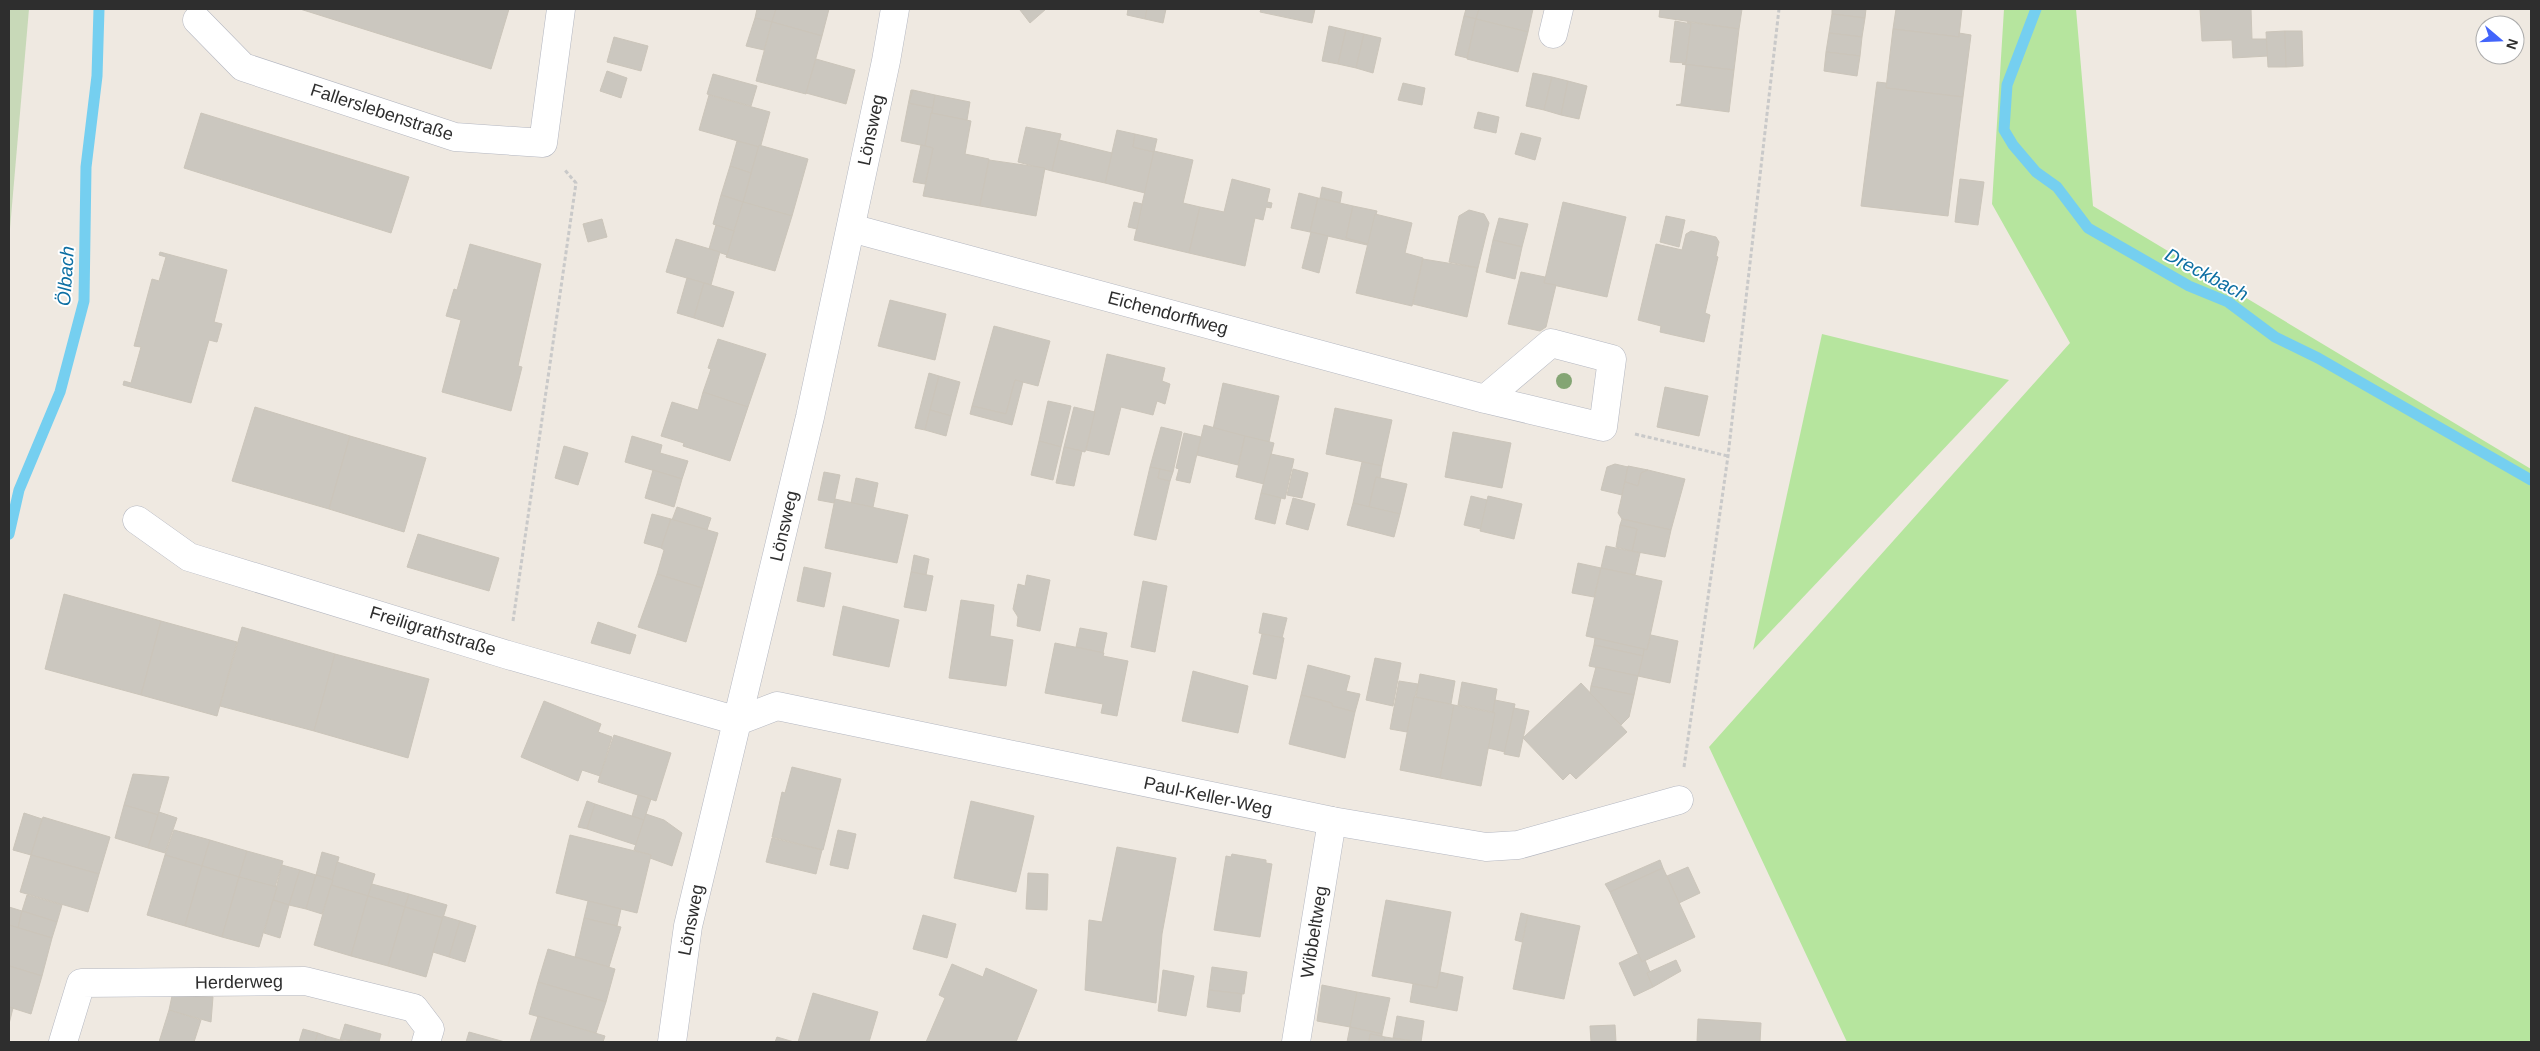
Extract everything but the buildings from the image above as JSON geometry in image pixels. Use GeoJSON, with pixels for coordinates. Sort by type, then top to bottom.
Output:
{"type":"FeatureCollection","features":[{"type":"Feature","properties":{"kind":"street","name":"Fallerslebenstraße"},"geometry":{"type":"LineString","coordinates":[[197,20],[243,67],[455,137],[543,144],[561,9]]}},
{"type":"Feature","properties":{"kind":"street","name":"Lönsweg"},"geometry":{"type":"LineString","coordinates":[[672,1042],[688,926],[810,417],[851,228],[895,9]]}},
{"type":"Feature","properties":{"kind":"street","name":"Eichendorffweg"},"geometry":{"type":"LineString","coordinates":[[851,228],[1485,399],[1603,427]]}},
{"type":"Feature","properties":{"kind":"street"},"geometry":{"type":"LineString","coordinates":[[1485,399],[1551,343],[1612,359],[1603,427]]}},
{"type":"Feature","properties":{"kind":"street","name":"Freiligrathstraße"},"geometry":{"type":"LineString","coordinates":[[137,520],[189,557],[508,655],[738,721]]}},
{"type":"Feature","properties":{"kind":"street","name":"Paul-Keller-Weg"},"geometry":{"type":"LineString","coordinates":[[738,721],[777,706],[1332,821],[1486,847],[1518,845],[1679,800]]}},
{"type":"Feature","properties":{"kind":"street","name":"Wibbeltweg"},"geometry":{"type":"LineString","coordinates":[[1296,1042],[1332,821]]}},
{"type":"Feature","properties":{"kind":"street","name":"Herderweg"},"geometry":{"type":"LineString","coordinates":[[62,1042],[81,983],[305,981],[414,1008],[430,1028],[426,1042]]}},
{"type":"Feature","properties":{"kind":"path"},"geometry":{"type":"LineString","coordinates":[[1679,800],[1728,456],[1779,9]]}},
{"type":"Feature","properties":{"kind":"path"},"geometry":{"type":"LineString","coordinates":[[508,655],[576,183]]}},
{"type":"Feature","properties":{"kind":"path"},"geometry":{"type":"LineString","coordinates":[[1603,427],[1728,456]]}},
{"type":"Feature","properties":{"kind":"green space"},"geometry":{"type":"Polygon","coordinates":[[[9,9],[29,9],[9,240],[9,9]]]}},
{"type":"Feature","properties":{"kind":"green space"},"geometry":{"type":"Polygon","coordinates":[[[2004,9],[2076,9],[2093,206],[2531,469],[2531,1042],[1847,1042],[1709,747],[2070,343],[1992,204],[2004,9]]]}},
{"type":"Feature","properties":{"kind":"green space"},"geometry":{"type":"Polygon","coordinates":[[[1822,334],[2009,380],[1753,650],[1822,334]]]}},
{"type":"Feature","properties":{"kind":"waterway","name":"Ölbach"},"geometry":{"type":"LineString","coordinates":[[9,534],[19,490],[60,392],[84,301],[86,167],[97,76],[99,9]]}},
{"type":"Feature","properties":{"kind":"waterway","name":"Dreckbach"},"geometry":{"type":"LineString","coordinates":[[2036,9],[2007,85],[2004,130],[2013,145],[2036,172],[2057,187],[2088,228],[2189,286],[2228,302],[2275,337],[2318,358],[2531,480]]}}]}
